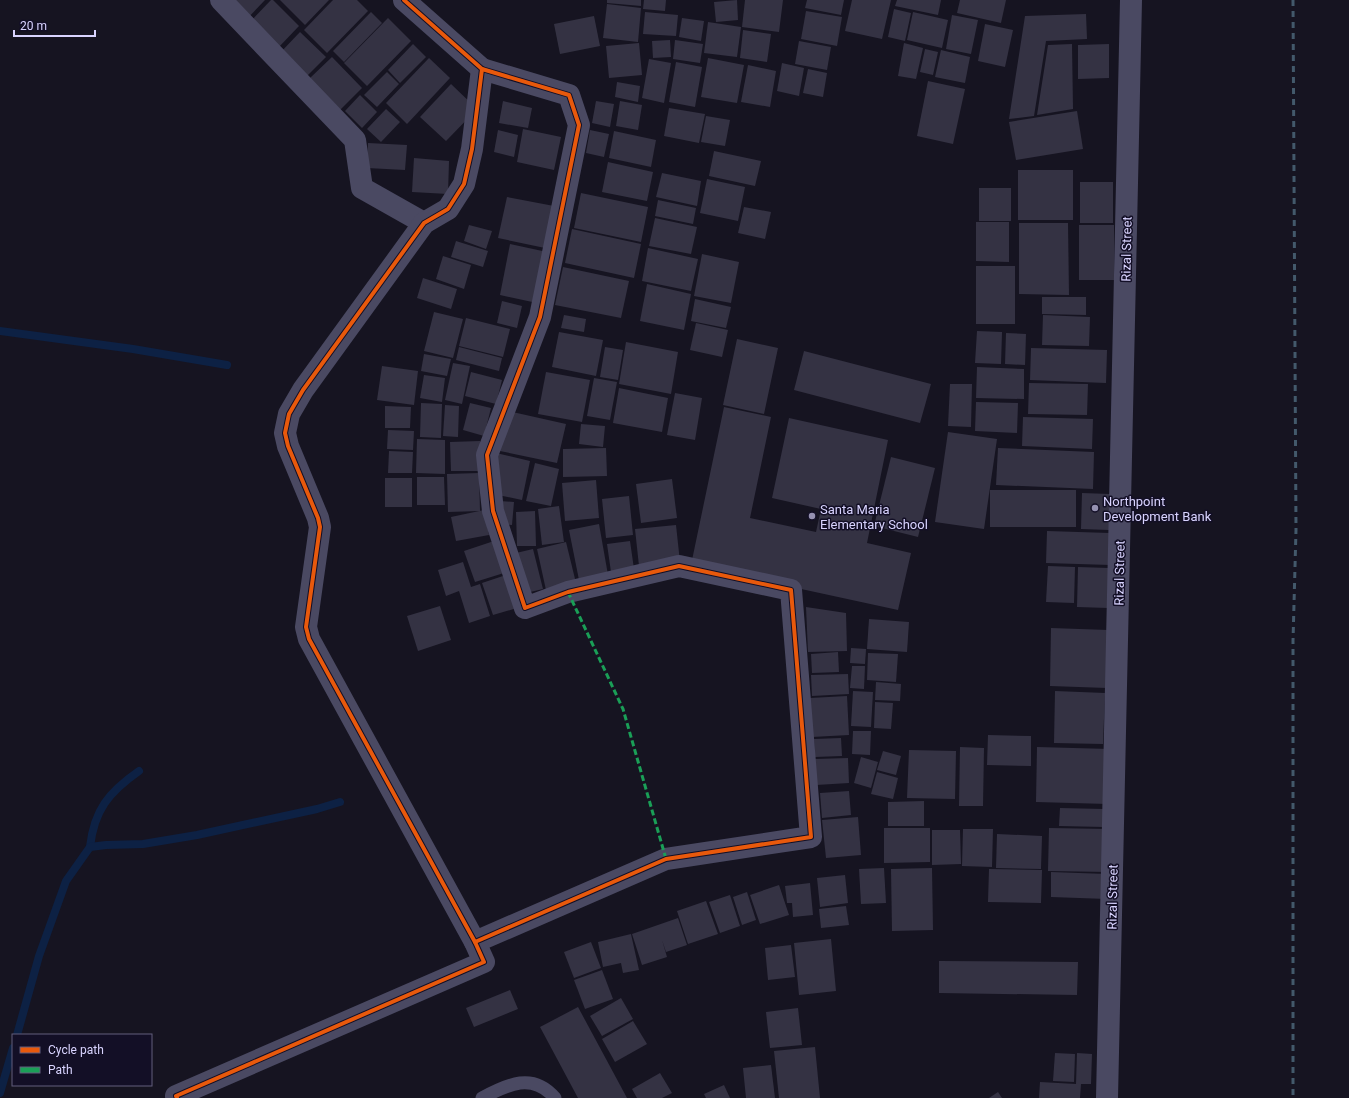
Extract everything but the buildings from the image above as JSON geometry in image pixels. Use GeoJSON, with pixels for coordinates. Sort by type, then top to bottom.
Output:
{"type":"FeatureCollection","features":[{"type":"Feature","properties":{"kind":"street"},"geometry":{"type":"LineString","coordinates":[[221,0],[355,140],[362,188],[424,223]]}},
{"type":"Feature","properties":{"kind":"street"},"geometry":{"type":"LineString","coordinates":[[404,0],[482,69],[569,95],[580,125],[540,317],[486,455],[493,511],[525,608],[568,592],[678,566],[791,590],[811,838],[666,859],[475,942]]}},
{"type":"Feature","properties":{"kind":"street","name":"Rizal Street"},"geometry":{"type":"LineString","coordinates":[[1107,1098],[1131,0]]}},
{"type":"Feature","properties":{"kind":"street"},"geometry":{"type":"LineString","coordinates":[[177,1098],[176,1096],[484,962],[475,942],[309,638],[306,627],[320,527],[318,518],[288,446],[285,433],[289,414],[302,390],[424,223],[448,209],[464,184],[472,149],[482,69]]}},
{"type":"Feature","properties":{"kind":"lane"},"geometry":{"type":"LineString","coordinates":[[482,1098],[502,1087],[518,1082],[536,1084],[552,1094],[555,1098]]}},
{"type":"Feature","properties":{"kind":"waterway"},"geometry":{"type":"LineString","coordinates":[[0,331],[133,349],[227,365]]}},
{"type":"Feature","properties":{"kind":"waterway"},"geometry":{"type":"LineString","coordinates":[[90,847],[95,822],[99,812],[111,795],[139,771]]}},
{"type":"Feature","properties":{"kind":"waterway"},"geometry":{"type":"LineString","coordinates":[[17,1034],[39,956],[66,881],[90,847],[143,844],[197,835],[317,809],[340,802]]}},
{"type":"Feature","properties":{"kind":"waterway"},"geometry":{"type":"LineString","coordinates":[[0,1093],[12,1051]]}},
{"type":"Feature","properties":{"kind":"railway"},"geometry":{"type":"LineString","coordinates":[[1293,0],[1296,530],[1293,641],[1293,1098]]}},
{"type":"Feature","properties":{"kind":"marked path"},"geometry":{"type":"LineString","coordinates":[[568,592],[623,709],[666,859]]}},
{"type":"Feature","properties":{"kind":"cycle path"},"geometry":{"type":"LineString","coordinates":[[404,0],[482,69],[569,95],[579,125],[540,317],[487,455],[493,511],[525,608],[568,592],[679,566],[791,590],[811,837],[666,859],[475,942]]}},
{"type":"Feature","properties":{"kind":"cycle path"},"geometry":{"type":"LineString","coordinates":[[177,1098],[176,1096],[484,962],[475,942],[309,639],[306,627],[320,527],[318,518],[288,446],[285,433],[289,414],[303,390],[424,223],[448,209],[464,184],[472,149],[482,69]]}},
{"type":"Feature","properties":{"kind":"place","name":"Northpoint Development Bank"},"geometry":{"type":"Point","coordinates":[1095,508]}},
{"type":"Feature","properties":{"kind":"place","name":"Santa Maria Elementary School"},"geometry":{"type":"Point","coordinates":[812,516]}}]}
